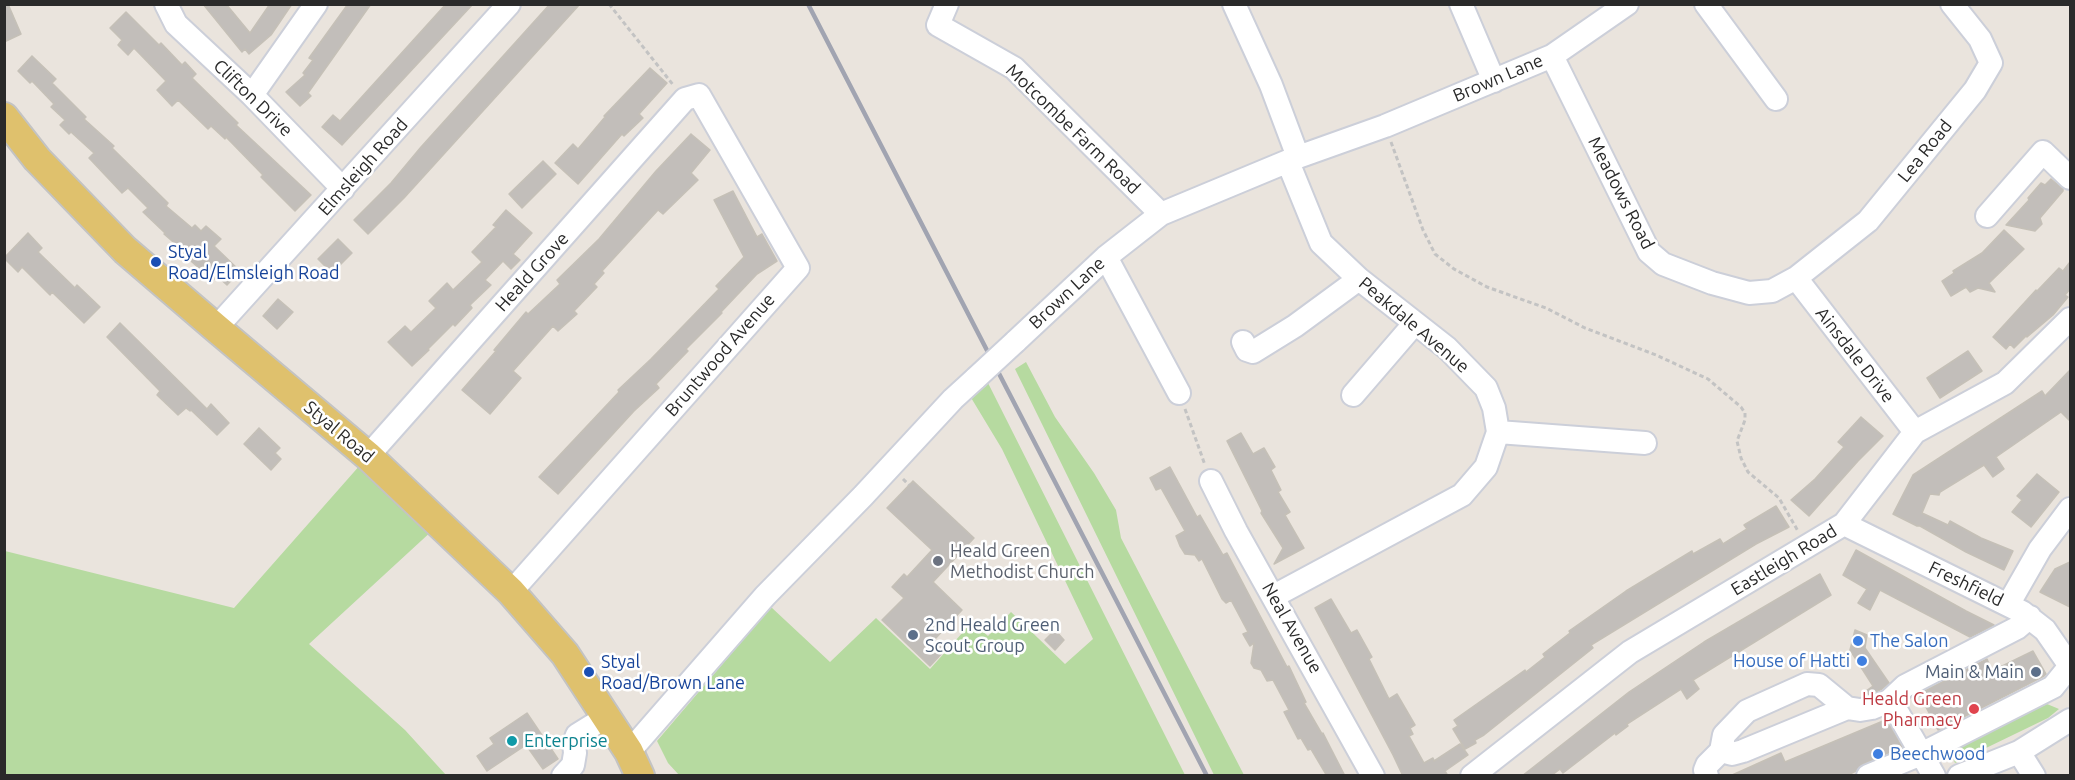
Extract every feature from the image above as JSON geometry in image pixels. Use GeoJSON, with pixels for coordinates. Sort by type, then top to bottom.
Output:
{"type":"FeatureCollection","features":[{"type":"Feature","properties":{"kind":"main road","name":"Styal Road"},"geometry":{"type":"LineString","coordinates":[[4,117],[37,159],[125,250],[368,456],[511,592],[565,654],[634,764]]}},
{"type":"Feature","properties":{"kind":"street","name":"Clifton Drive"},"geometry":{"type":"LineString","coordinates":[[166,4],[176,24],[252,95],[343,189]]}},
{"type":"Feature","properties":{"kind":"street"},"geometry":{"type":"LineString","coordinates":[[252,95],[316,4]]}},
{"type":"Feature","properties":{"kind":"street","name":"Elmsleigh Road"},"geometry":{"type":"LineString","coordinates":[[216,328],[509,4]]}},
{"type":"Feature","properties":{"kind":"street","name":"Motcombe Farm Road"},"geometry":{"type":"LineString","coordinates":[[947,4],[938,25],[1014,68],[1161,214]]}},
{"type":"Feature","properties":{"kind":"street","name":"Peakdale Avenue"},"geometry":{"type":"LineString","coordinates":[[1234,4],[1271,85],[1321,243],[1359,279],[1447,348],[1486,388],[1494,408],[1498,432]]}},
{"type":"Feature","properties":{"kind":"street"},"geometry":{"type":"LineString","coordinates":[[1461,4],[1494,81]]}},
{"type":"Feature","properties":{"kind":"street","name":"Brown Lane"},"geometry":{"type":"LineString","coordinates":[[634,764],[765,596],[863,496],[953,399],[1107,257],[1161,214],[1293,160],[1385,126],[1552,56],[1627,4]]}},
{"type":"Feature","properties":{"kind":"street"},"geometry":{"type":"LineString","coordinates":[[1706,4],[1776,99]]}},
{"type":"Feature","properties":{"kind":"street","name":"Lea Road"},"geometry":{"type":"LineString","coordinates":[[1796,278],[1868,221],[1975,90],[1991,63],[1980,39],[1952,4]]}},
{"type":"Feature","properties":{"kind":"street","name":"Meadows Road"},"geometry":{"type":"LineString","coordinates":[[1552,56],[1649,252],[1663,264],[1712,283],[1749,293],[1772,291],[1796,278]]}},
{"type":"Feature","properties":{"kind":"street","name":"Heald Grove"},"geometry":{"type":"LineString","coordinates":[[368,456],[692,97]]}},
{"type":"Feature","properties":{"kind":"street","name":"Bruntwood Avenue"},"geometry":{"type":"LineString","coordinates":[[511,592],[798,268],[692,97]]}},
{"type":"Feature","properties":{"kind":"street"},"geometry":{"type":"LineString","coordinates":[[1987,216],[2043,152],[2070,178]]}},
{"type":"Feature","properties":{"kind":"street"},"geometry":{"type":"LineString","coordinates":[[1107,257],[1179,393]]}},
{"type":"Feature","properties":{"kind":"street","name":"Ainsdale Drive"},"geometry":{"type":"LineString","coordinates":[[1796,278],[1915,432]]}},
{"type":"Feature","properties":{"kind":"street"},"geometry":{"type":"LineString","coordinates":[[1243,342],[1247,350],[1253,352],[1295,326],[1359,279]]}},
{"type":"Feature","properties":{"kind":"street","name":"Eastleigh Road"},"geometry":{"type":"LineString","coordinates":[[1472,776],[1630,652],[1844,524],[1915,432],[2005,383],[2070,319]]}},
{"type":"Feature","properties":{"kind":"street"},"geometry":{"type":"LineString","coordinates":[[1353,394],[1414,323]]}},
{"type":"Feature","properties":{"kind":"street"},"geometry":{"type":"LineString","coordinates":[[1274,596],[1462,495],[1486,467],[1498,432],[1645,443]]}},
{"type":"Feature","properties":{"kind":"street","name":"Neal Avenue"},"geometry":{"type":"LineString","coordinates":[[1211,481],[1236,531],[1373,776]]}},
{"type":"Feature","properties":{"kind":"street"},"geometry":{"type":"LineString","coordinates":[[2008,605],[2040,549],[2070,509]]}},
{"type":"Feature","properties":{"kind":"street","name":"Freshfield"},"geometry":{"type":"LineString","coordinates":[[1844,524],[2030,617],[2051,637],[2070,666]]}},
{"type":"Feature","properties":{"kind":"street"},"geometry":{"type":"LineString","coordinates":[[1707,776],[1705,770],[1707,765],[1721,751],[1724,735],[1747,711],[1807,684],[1819,685],[1848,708],[1860,710],[1872,708],[1889,701],[1905,686],[2018,628],[2030,617]]}},
{"type":"Feature","properties":{"kind":"street"},"geometry":{"type":"LineString","coordinates":[[1868,776],[1921,754],[2053,687],[2070,666]]}},
{"type":"Feature","properties":{"kind":"street"},"geometry":{"type":"LineString","coordinates":[[1889,701],[1934,776]]}},
{"type":"Feature","properties":{"kind":"street"},"geometry":{"type":"LineString","coordinates":[[1721,751],[1732,754],[1743,752],[1848,708]]}},
{"type":"Feature","properties":{"kind":"street"},"geometry":{"type":"LineString","coordinates":[[563,776],[573,765],[574,743],[577,735],[606,717]]}},
{"type":"Feature","properties":{"kind":"street"},"geometry":{"type":"LineString","coordinates":[[1959,776],[2019,752],[2070,720]]}},
{"type":"Feature","properties":{"kind":"street"},"geometry":{"type":"LineString","coordinates":[[2019,752],[2034,776]]}},
{"type":"Feature","properties":{"kind":"path"},"geometry":{"type":"LineString","coordinates":[[609,4],[692,97]]}},
{"type":"Feature","properties":{"kind":"path"},"geometry":{"type":"LineString","coordinates":[[1385,126],[1423,230],[1435,254],[1454,269],[1487,287],[1546,308],[1585,328],[1656,355],[1708,379],[1741,406],[1745,413],[1745,420],[1737,441],[1741,458],[1748,472],[1779,498],[1807,546]]}},
{"type":"Feature","properties":{"kind":"path"},"geometry":{"type":"LineString","coordinates":[[1179,393],[1211,481]]}},
{"type":"Feature","properties":{"kind":"path"},"geometry":{"type":"LineString","coordinates":[[901,478],[909,485]]}},
{"type":"Feature","properties":{"kind":"green space"},"geometry":{"type":"Polygon","coordinates":[[[1026,362],[1055,417],[1094,473],[1116,510],[1121,538],[1244,775],[1214,775],[1015,369],[1026,362]]]}},
{"type":"Feature","properties":{"kind":"green space"},"geometry":{"type":"Polygon","coordinates":[[[988,383],[1185,775],[679,775],[668,763],[657,741],[771,607],[830,662],[876,618],[930,669],[972,622],[988,636],[1011,612],[1065,664],[1093,639],[1002,449],[970,396],[988,383]]]}},
{"type":"Feature","properties":{"kind":"green space"},"geometry":{"type":"Polygon","coordinates":[[[361,464],[434,529],[309,644],[405,730],[446,775],[5,776],[5,551],[234,608],[361,464]]]}},
{"type":"Feature","properties":{"kind":"green space"},"geometry":{"type":"Polygon","coordinates":[[[2047,704],[2059,709],[2048,718],[1955,763],[1949,749],[2047,704]]]}},
{"type":"Feature","properties":{"kind":"building"},"geometry":{"type":"Polygon","coordinates":[[[4,4],[8,4],[21,34],[4,42],[4,4]]]}},
{"type":"Feature","properties":{"kind":"building"},"geometry":{"type":"Polygon","coordinates":[[[203,4],[226,4],[250,33],[270,4],[292,4],[271,35],[249,54],[245,49],[242,52],[203,4]]]}},
{"type":"Feature","properties":{"kind":"building"},"geometry":{"type":"Polygon","coordinates":[[[348,4],[371,4],[308,93],[311,96],[300,106],[286,92],[305,75],[303,73],[313,60],[309,58],[348,4]]]}},
{"type":"Feature","properties":{"kind":"building"},"geometry":{"type":"Polygon","coordinates":[[[446,4],[473,4],[342,145],[322,127],[333,115],[340,121],[446,4]]]}},
{"type":"Feature","properties":{"kind":"building"},"geometry":{"type":"Polygon","coordinates":[[[550,4],[580,4],[404,198],[368,234],[354,220],[391,183],[550,4]]]}},
{"type":"Feature","properties":{"kind":"building"},"geometry":{"type":"Polygon","coordinates":[[[126,12],[182,65],[185,62],[196,74],[192,78],[238,123],[236,125],[311,195],[295,211],[226,137],[225,139],[211,126],[208,129],[178,100],[172,106],[157,90],[166,81],[134,48],[128,55],[118,45],[122,40],[110,28],[126,12]]]}},
{"type":"Feature","properties":{"kind":"building"},"geometry":{"type":"Polygon","coordinates":[[[32,56],[56,79],[52,83],[86,117],[84,119],[114,146],[112,148],[168,203],[166,206],[192,228],[195,225],[201,231],[206,226],[221,239],[214,246],[240,271],[227,285],[217,276],[213,280],[185,256],[187,254],[143,212],[148,208],[128,188],[122,193],[89,158],[94,153],[60,125],[65,120],[51,107],[54,104],[32,81],[30,83],[18,71],[32,56]]]}},
{"type":"Feature","properties":{"kind":"building"},"geometry":{"type":"Polygon","coordinates":[[[650,68],[667,83],[639,114],[643,118],[624,136],[622,134],[578,184],[555,163],[573,144],[578,149],[604,116],[650,68]]]}},
{"type":"Feature","properties":{"kind":"building"},"geometry":{"type":"Polygon","coordinates":[[[691,134],[710,150],[691,173],[698,180],[663,214],[658,210],[602,271],[604,273],[594,284],[597,287],[574,311],[577,314],[558,331],[553,326],[513,371],[521,378],[490,414],[462,390],[526,312],[528,314],[560,284],[557,280],[599,239],[656,171],[691,134]]]}},
{"type":"Feature","properties":{"kind":"building"},"geometry":{"type":"Polygon","coordinates":[[[543,161],[556,174],[522,208],[509,194],[543,161]]]}},
{"type":"Feature","properties":{"kind":"building"},"geometry":{"type":"Polygon","coordinates":[[[2051,179],[2063,191],[2040,218],[2042,224],[2035,231],[2006,225],[2041,183],[2045,185],[2051,179]]]}},
{"type":"Feature","properties":{"kind":"building"},"geometry":{"type":"Polygon","coordinates":[[[733,191],[757,237],[762,234],[777,261],[757,274],[686,349],[688,351],[656,384],[659,388],[634,411],[558,494],[539,477],[619,392],[618,390],[719,289],[716,286],[744,257],[714,200],[733,191]]]}},
{"type":"Feature","properties":{"kind":"building"},"geometry":{"type":"Polygon","coordinates":[[[506,210],[532,233],[513,254],[520,260],[511,269],[503,261],[485,280],[491,285],[470,305],[472,308],[412,366],[388,342],[405,326],[411,332],[436,308],[429,301],[447,283],[453,290],[482,262],[472,252],[496,227],[493,225],[506,210]]]}},
{"type":"Feature","properties":{"kind":"building"},"geometry":{"type":"Polygon","coordinates":[[[2004,230],[2024,249],[1989,283],[1995,292],[1978,288],[1970,292],[1966,287],[1951,296],[1942,281],[1954,273],[1953,271],[1982,253],[2004,230]]]}},
{"type":"Feature","properties":{"kind":"building"},"geometry":{"type":"Polygon","coordinates":[[[28,233],[42,248],[38,252],[75,288],[77,285],[100,307],[84,323],[52,292],[50,295],[22,267],[18,272],[4,258],[28,233]]]}},
{"type":"Feature","properties":{"kind":"building"},"geometry":{"type":"Polygon","coordinates":[[[338,239],[352,253],[332,273],[318,259],[338,239]]]}},
{"type":"Feature","properties":{"kind":"building"},"geometry":{"type":"Polygon","coordinates":[[[2070,262],[2070,289],[2065,295],[2068,297],[2053,315],[2014,348],[2010,344],[2006,349],[1993,337],[2036,290],[2059,268],[2063,271],[2070,262]]]}},
{"type":"Feature","properties":{"kind":"building"},"geometry":{"type":"Polygon","coordinates":[[[278,299],[293,312],[277,329],[263,316],[278,299]]]}},
{"type":"Feature","properties":{"kind":"building"},"geometry":{"type":"Polygon","coordinates":[[[120,323],[207,409],[211,404],[229,423],[217,435],[191,410],[186,408],[178,415],[157,395],[160,391],[107,337],[120,323]]]}},
{"type":"Feature","properties":{"kind":"building"},"geometry":{"type":"Polygon","coordinates":[[[1968,351],[1982,371],[1940,398],[1927,378],[1968,351]]]}},
{"type":"Feature","properties":{"kind":"building"},"geometry":{"type":"Polygon","coordinates":[[[2070,370],[2070,421],[2061,412],[1996,457],[2004,469],[1993,477],[1984,465],[1940,492],[1939,495],[1930,494],[1922,513],[1948,525],[1950,521],[1981,538],[2013,551],[2004,570],[1893,514],[1913,475],[2042,391],[2045,396],[2070,370]]]}},
{"type":"Feature","properties":{"kind":"building"},"geometry":{"type":"Polygon","coordinates":[[[1861,417],[1883,436],[1809,516],[1791,500],[1815,479],[1844,447],[1838,442],[1861,417]]]}},
{"type":"Feature","properties":{"kind":"building"},"geometry":{"type":"Polygon","coordinates":[[[259,428],[280,448],[275,453],[281,459],[271,470],[244,444],[259,428]]]}},
{"type":"Feature","properties":{"kind":"building"},"geometry":{"type":"Polygon","coordinates":[[[1241,433],[1253,454],[1264,448],[1275,467],[1271,470],[1281,490],[1278,492],[1290,512],[1285,515],[1304,548],[1274,564],[1283,548],[1261,513],[1227,441],[1241,433]]]}},
{"type":"Feature","properties":{"kind":"building"},"geometry":{"type":"Polygon","coordinates":[[[1170,467],[1197,517],[1200,515],[1223,555],[1227,553],[1287,667],[1289,666],[1306,702],[1304,703],[1323,733],[1345,776],[1327,776],[1311,749],[1308,750],[1301,738],[1298,739],[1284,712],[1289,710],[1273,680],[1267,681],[1261,670],[1254,668],[1251,663],[1254,643],[1250,646],[1243,634],[1248,632],[1231,600],[1226,603],[1222,599],[1202,559],[1199,561],[1195,555],[1185,554],[1180,546],[1176,536],[1185,531],[1161,488],[1156,490],[1150,478],[1170,467]]]}},
{"type":"Feature","properties":{"kind":"building"},"geometry":{"type":"Polygon","coordinates":[[[2037,474],[2059,492],[2031,527],[2012,512],[2022,500],[2017,496],[2037,474]]]}},
{"type":"Feature","properties":{"kind":"building","name":"Heald Green Methodist Church"},"geometry":{"type":"Polygon","coordinates":[[[913,481],[974,538],[933,582],[962,610],[934,640],[945,650],[930,666],[882,620],[904,598],[892,587],[904,574],[907,577],[932,550],[887,508],[913,481]]]}},
{"type":"Feature","properties":{"kind":"building"},"geometry":{"type":"Polygon","coordinates":[[[1776,506],[1789,527],[1756,544],[1591,645],[1593,648],[1475,740],[1476,743],[1465,749],[1453,729],[1458,726],[1454,720],[1525,670],[1526,672],[1545,657],[1543,654],[1570,633],[1569,631],[1626,591],[1692,551],[1693,554],[1720,539],[1723,544],[1747,529],[1744,525],[1776,506]]]}},
{"type":"Feature","properties":{"kind":"building"},"geometry":{"type":"Polygon","coordinates":[[[1856,550],[1994,625],[1970,637],[1880,590],[1870,610],[1858,603],[1867,589],[1843,575],[1856,550]]]}},
{"type":"Feature","properties":{"kind":"building"},"geometry":{"type":"Polygon","coordinates":[[[2070,562],[2070,607],[2040,592],[2055,569],[2070,562]]]}},
{"type":"Feature","properties":{"kind":"building"},"geometry":{"type":"Polygon","coordinates":[[[1820,574],[1831,595],[1693,680],[1699,689],[1687,699],[1681,689],[1627,724],[1628,726],[1616,735],[1615,733],[1563,773],[1560,769],[1551,776],[1522,776],[1629,692],[1704,642],[1820,574]]]}},
{"type":"Feature","properties":{"kind":"building"},"geometry":{"type":"Polygon","coordinates":[[[1331,599],[1351,633],[1357,630],[1372,657],[1369,659],[1389,699],[1397,694],[1415,725],[1410,728],[1413,734],[1409,736],[1424,763],[1433,758],[1434,761],[1460,744],[1468,755],[1445,771],[1448,776],[1401,776],[1393,755],[1315,608],[1331,599]]]}},
{"type":"Feature","properties":{"kind":"building"},"geometry":{"type":"Polygon","coordinates":[[[1055,630],[1064,640],[1055,650],[1045,640],[1055,630]]]}},
{"type":"Feature","properties":{"kind":"building"},"geometry":{"type":"Polygon","coordinates":[[[1855,630],[1867,635],[1865,648],[1889,683],[1869,695],[1866,691],[1873,686],[1850,650],[1855,630]]]}},
{"type":"Feature","properties":{"kind":"building"},"geometry":{"type":"Polygon","coordinates":[[[2033,651],[2046,674],[2044,676],[1938,730],[1919,694],[1987,659],[1992,671],[2033,651]]]}},
{"type":"Feature","properties":{"kind":"building","name":"Enterprise"},"geometry":{"type":"Polygon","coordinates":[[[527,713],[558,759],[543,769],[526,745],[487,771],[477,756],[494,744],[490,738],[527,713]]]}},
{"type":"Feature","properties":{"kind":"building"},"geometry":{"type":"Polygon","coordinates":[[[1883,721],[1891,727],[1902,747],[1863,764],[1846,776],[1730,776],[1781,753],[1785,762],[1883,721]]]}},
{"type":"Feature","properties":{"kind":"railway"},"geometry":{"type":"LineString","coordinates":[[808,4],[1207,776]]}},
{"type":"Feature","properties":{"kind":"place","name":"Styal Road/Elmsleigh Road"},"geometry":{"type":"Point","coordinates":[156,262]}},
{"type":"Feature","properties":{"kind":"place","name":"Heald Green Methodist Church"},"geometry":{"type":"Point","coordinates":[938,561]}},
{"type":"Feature","properties":{"kind":"place","name":"2nd Heald Green Scout Group"},"geometry":{"type":"Point","coordinates":[913,635]}},
{"type":"Feature","properties":{"kind":"place","name":"The Salon"},"geometry":{"type":"Point","coordinates":[1858,641]}},
{"type":"Feature","properties":{"kind":"place","name":"House of Hatti"},"geometry":{"type":"Point","coordinates":[1862,661]}},
{"type":"Feature","properties":{"kind":"place","name":"Styal Road/Brown Lane"},"geometry":{"type":"Point","coordinates":[589,672]}},
{"type":"Feature","properties":{"kind":"place","name":"Main & Main"},"geometry":{"type":"Point","coordinates":[2036,672]}},
{"type":"Feature","properties":{"kind":"place","name":"Heald Green Pharmacy"},"geometry":{"type":"Point","coordinates":[1974,709]}},
{"type":"Feature","properties":{"kind":"place","name":"Enterprise"},"geometry":{"type":"Point","coordinates":[512,741]}},
{"type":"Feature","properties":{"kind":"place","name":"Beechwood"},"geometry":{"type":"Point","coordinates":[1878,754]}}]}
